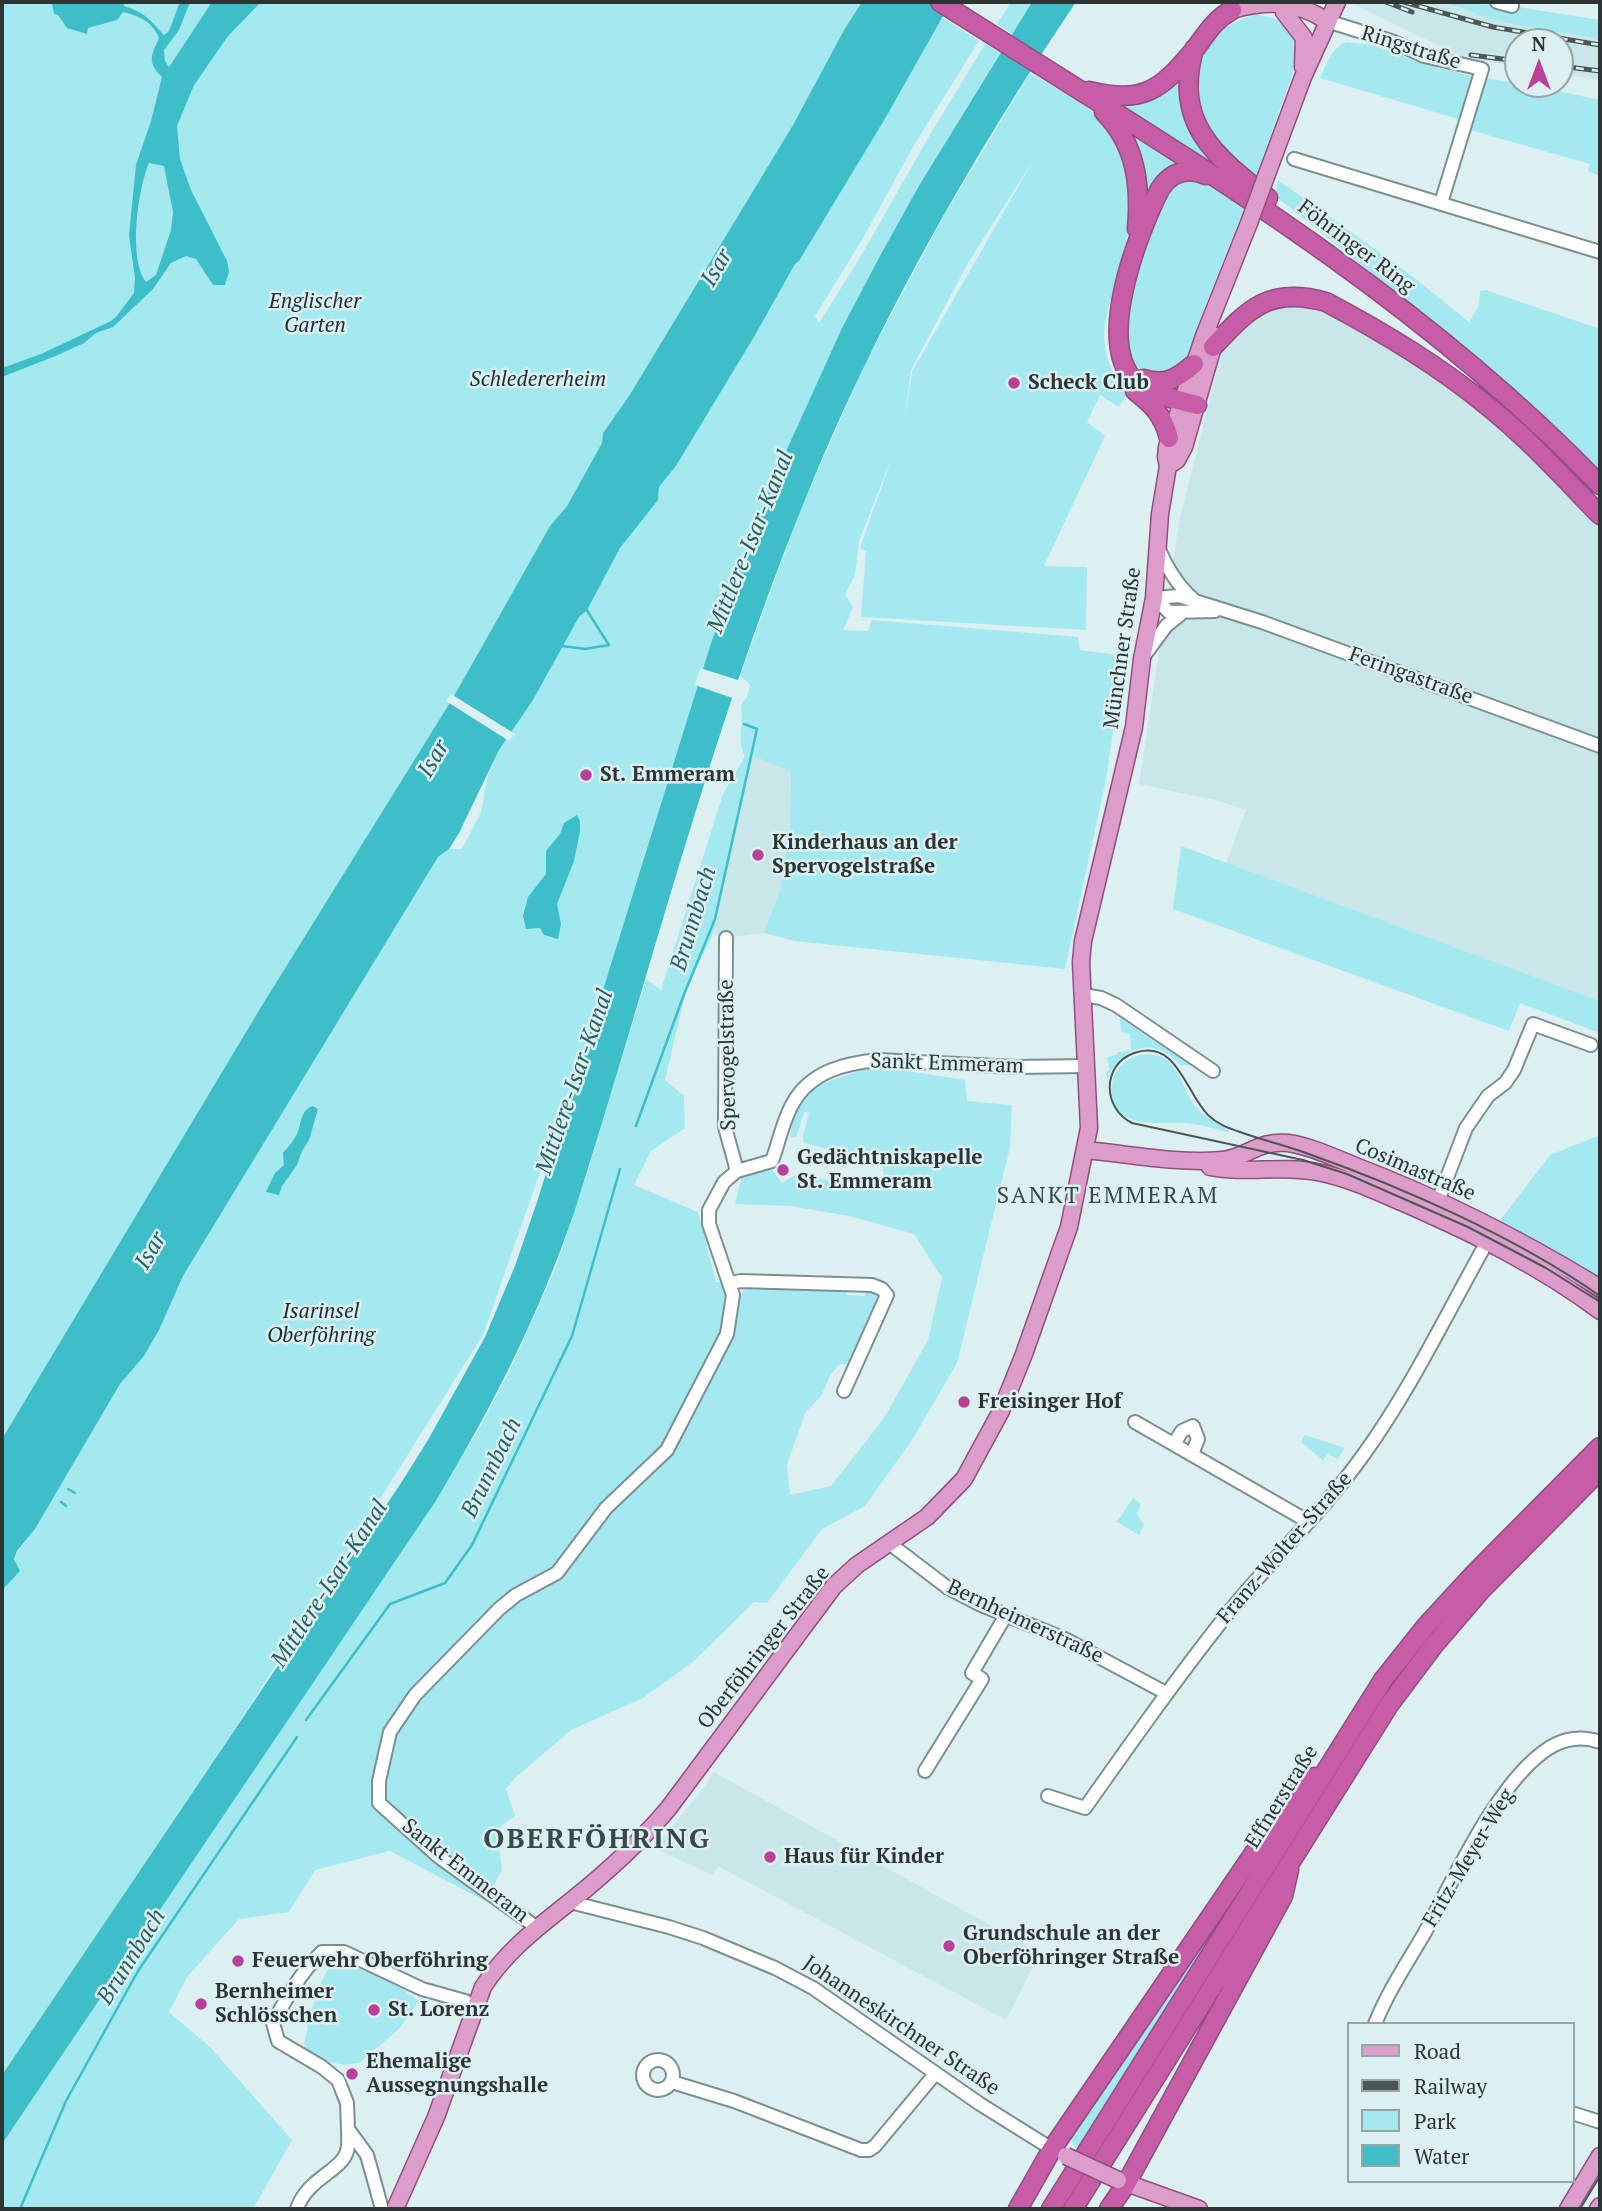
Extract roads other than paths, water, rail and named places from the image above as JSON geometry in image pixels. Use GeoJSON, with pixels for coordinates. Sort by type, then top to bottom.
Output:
{"type":"FeatureCollection","features":[{"type":"Feature","properties":{"kind":"highway","name":"Föhringer Ring"},"geometry":{"type":"LineString","coordinates":[[940,2],[1226,182],[1317,244],[1475,367],[1600,485]]}},
{"type":"Feature","properties":{"kind":"highway"},"geometry":{"type":"LineString","coordinates":[[1068,83],[1109,96],[1143,94],[1159,85],[1194,49],[1229,6]]}},
{"type":"Feature","properties":{"kind":"highway"},"geometry":{"type":"LineString","coordinates":[[1194,49],[1189,67],[1188,99],[1192,115],[1209,145],[1227,166],[1291,216],[1317,244]]}},
{"type":"Feature","properties":{"kind":"highway"},"geometry":{"type":"LineString","coordinates":[[1093,99],[1115,123],[1127,143],[1138,178],[1136,250]]}},
{"type":"Feature","properties":{"kind":"highway"},"geometry":{"type":"LineString","coordinates":[[1189,403],[1137,383],[1128,372],[1120,356],[1117,335],[1119,308],[1136,250],[1154,201],[1166,180],[1175,173],[1187,170],[1226,182]]}},
{"type":"Feature","properties":{"kind":"highway"},"geometry":{"type":"LineString","coordinates":[[1213,347],[1244,314],[1258,304],[1289,296],[1326,302],[1424,360],[1485,404],[1539,453],[1600,515]]}},
{"type":"Feature","properties":{"kind":"highway"},"geometry":{"type":"LineString","coordinates":[[1119,308],[1112,317],[1109,338],[1111,358],[1122,380],[1153,404],[1176,443]]}},
{"type":"Feature","properties":{"kind":"highway"},"geometry":{"type":"LineString","coordinates":[[1128,372],[1147,381],[1162,383],[1178,378],[1194,364]]}},
{"type":"Feature","properties":{"kind":"highway","name":"Effnerstraße"},"geometry":{"type":"LineString","coordinates":[[1051,2209],[1383,1680],[1426,1626],[1472,1576],[1600,1447]]}},
{"type":"Feature","properties":{"kind":"highway","name":"Effnerstraße"},"geometry":{"type":"LineString","coordinates":[[1073,2209],[1389,1705],[1483,1588],[1600,1469]]}},
{"type":"Feature","properties":{"kind":"highway"},"geometry":{"type":"LineString","coordinates":[[1018,2209],[1059,2152],[1293,1796],[1334,1758]]}},
{"type":"Feature","properties":{"kind":"highway"},"geometry":{"type":"LineString","coordinates":[[1109,2209],[1283,1896],[1293,1856]]}},
{"type":"Feature","properties":{"kind":"main road","name":"Münchner Straße"},"geometry":{"type":"LineString","coordinates":[[1109,834],[1134,727],[1142,659],[1154,598],[1157,546],[1168,466],[1166,457],[1176,443],[1189,403],[1213,347],[1233,268],[1303,77],[1338,2]]}},
{"type":"Feature","properties":{"kind":"main road"},"geometry":{"type":"LineString","coordinates":[[1229,6],[1250,4],[1277,8],[1289,4],[1308,9],[1327,21]]}},
{"type":"Feature","properties":{"kind":"main road"},"geometry":{"type":"LineString","coordinates":[[1277,8],[1304,38],[1303,77]]}},
{"type":"Feature","properties":{"kind":"main road","name":"Münchner Straße"},"geometry":{"type":"LineString","coordinates":[[1189,403],[1194,364],[1220,291],[1233,268]]}},
{"type":"Feature","properties":{"kind":"main road","name":"Oberföhringer Straße"},"geometry":{"type":"LineString","coordinates":[[395,2209],[436,2117],[475,2006],[494,1970],[536,1927],[570,1902],[653,1827],[834,1586],[857,1565],[927,1517],[964,1479],[1001,1411],[1069,1227],[1085,1150],[1088,1128],[1087,1066],[1081,962],[1083,941],[1109,834]]}},
{"type":"Feature","properties":{"kind":"main road","name":"Cosimastraße"},"geometry":{"type":"LineString","coordinates":[[1085,1150],[1200,1161],[1229,1158],[1254,1147],[1274,1143],[1304,1147],[1438,1200],[1518,1241],[1600,1288]]}},
{"type":"Feature","properties":{"kind":"main road"},"geometry":{"type":"LineString","coordinates":[[1254,1147],[1250,1160],[1262,1175]]}},
{"type":"Feature","properties":{"kind":"main road","name":"Cosimastraße"},"geometry":{"type":"LineString","coordinates":[[1200,1161],[1211,1168],[1262,1175],[1300,1170],[1333,1175],[1399,1201],[1487,1242],[1543,1273],[1600,1311]]}},
{"type":"Feature","properties":{"kind":"main road","name":"Johanneskirchner Straße"},"geometry":{"type":"LineString","coordinates":[[1059,2152],[1122,2182],[1199,2209]]}},
{"type":"Feature","properties":{"kind":"main road"},"geometry":{"type":"LineString","coordinates":[[1568,2209],[1600,2155]]}},
{"type":"Feature","properties":{"kind":"street"},"geometry":{"type":"LineString","coordinates":[[1497,2],[1512,6]]}},
{"type":"Feature","properties":{"kind":"street","name":"Ringstraße"},"geometry":{"type":"LineString","coordinates":[[1327,21],[1394,42],[1423,56],[1482,69],[1441,203]]}},
{"type":"Feature","properties":{"kind":"street"},"geometry":{"type":"LineString","coordinates":[[1294,159],[1600,252]]}},
{"type":"Feature","properties":{"kind":"street","name":"Feringastraße"},"geometry":{"type":"LineString","coordinates":[[1157,546],[1183,590],[1198,603]]}},
{"type":"Feature","properties":{"kind":"street","name":"Feringastraße"},"geometry":{"type":"LineString","coordinates":[[1154,598],[1179,596],[1296,634],[1600,746]]}},
{"type":"Feature","properties":{"kind":"street","name":"Feringastraße"},"geometry":{"type":"LineString","coordinates":[[1154,598],[1168,612],[1220,611]]}},
{"type":"Feature","properties":{"kind":"street"},"geometry":{"type":"LineString","coordinates":[[1142,659],[1166,626],[1182,612]]}},
{"type":"Feature","properties":{"kind":"street","name":"Spervogelstraße"},"geometry":{"type":"LineString","coordinates":[[726,937],[725,1127],[737,1171]]}},
{"type":"Feature","properties":{"kind":"street"},"geometry":{"type":"LineString","coordinates":[[1083,995],[1101,998],[1116,1006],[1213,1071]]}},
{"type":"Feature","properties":{"kind":"street"},"geometry":{"type":"LineString","coordinates":[[1438,1200],[1466,1128],[1488,1096],[1505,1083],[1514,1070],[1533,1024],[1591,1045]]}},
{"type":"Feature","properties":{"kind":"street","name":"Sankt Emmeram"},"geometry":{"type":"LineString","coordinates":[[536,1927],[439,1857],[379,1803],[379,1781],[390,1732],[415,1695],[464,1644],[516,1595],[557,1573],[607,1508],[667,1450],[727,1334],[733,1295],[709,1224],[709,1210],[724,1182],[737,1171],[772,1161],[792,1103],[817,1077],[836,1068],[857,1062],[905,1061],[1014,1067],[1087,1066]]}},
{"type":"Feature","properties":{"kind":"street","name":"Franz-Wolter-Straße"},"geometry":{"type":"LineString","coordinates":[[1048,1796],[1085,1808],[1166,1693],[1234,1606],[1344,1481],[1391,1415],[1487,1242]]}},
{"type":"Feature","properties":{"kind":"street"},"geometry":{"type":"LineString","coordinates":[[730,1283],[741,1281],[872,1285],[882,1289],[887,1295],[844,1391]]}},
{"type":"Feature","properties":{"kind":"street"},"geometry":{"type":"LineString","coordinates":[[1135,1422],[1309,1522]]}},
{"type":"Feature","properties":{"kind":"street"},"geometry":{"type":"LineString","coordinates":[[1174,1444],[1182,1431],[1193,1426],[1199,1439],[1192,1454]]}},
{"type":"Feature","properties":{"kind":"street","name":"Bernheimerstraße"},"geometry":{"type":"LineString","coordinates":[[889,1543],[948,1588],[1067,1640],[1166,1693]]}},
{"type":"Feature","properties":{"kind":"street"},"geometry":{"type":"LineString","coordinates":[[925,1771],[982,1679],[972,1673],[1006,1615]]}},
{"type":"Feature","properties":{"kind":"street","name":"Fritz-Meyer-Weg"},"geometry":{"type":"LineString","coordinates":[[1375,2022],[1465,1858],[1515,1781],[1538,1757],[1559,1743],[1573,1739],[1600,1742]]}},
{"type":"Feature","properties":{"kind":"street","name":"Johanneskirchner Straße"},"geometry":{"type":"LineString","coordinates":[[570,1902],[669,1927],[775,1968],[813,1988],[935,2074],[1032,2138],[1059,2152]]}},
{"type":"Feature","properties":{"kind":"street"},"geometry":{"type":"LineString","coordinates":[[297,2209],[311,2185],[329,2172],[347,2153],[347,2103],[338,2080],[278,2040],[273,2023],[291,1990],[314,1960],[322,1952],[344,1952],[422,1989],[475,2006]]}},
{"type":"Feature","properties":{"kind":"street"},"geometry":{"type":"LineString","coordinates":[[672,2082],[734,2101],[861,2150],[869,2150],[935,2074]]}},
{"type":"Feature","properties":{"kind":"street"},"geometry":{"type":"LineString","coordinates":[[1574,2114],[1600,2122]]}},
{"type":"Feature","properties":{"kind":"street"},"geometry":{"type":"LineString","coordinates":[[348,2129],[367,2155],[382,2209]]}},
{"type":"Feature","properties":{"kind":"water"},"geometry":{"type":"Polygon","coordinates":[[[49,2],[123,2],[124,6],[147,18],[164,35],[169,31],[180,2],[190,2],[179,30],[164,50],[165,61],[169,67],[212,2],[261,2],[228,36],[194,85],[177,126],[180,159],[191,190],[227,261],[229,272],[225,285],[213,285],[196,259],[186,256],[171,263],[153,289],[113,327],[96,333],[84,343],[58,355],[2,377],[2,368],[41,354],[111,321],[134,293],[135,278],[129,235],[136,165],[162,77],[152,62],[159,38],[145,20],[123,12],[117,20],[88,28],[87,34],[67,28],[58,15],[54,14],[49,2]],[[149,163],[138,206],[137,257],[146,282],[156,275],[171,230],[173,212],[164,166],[149,163]]]}},
{"type":"Feature","properties":{"kind":"water","name":"Isar"},"geometry":{"type":"Polygon","coordinates":[[[862,2],[951,2],[886,117],[795,264],[754,337],[676,466],[659,487],[658,500],[620,548],[587,610],[579,617],[533,700],[499,750],[459,833],[449,849],[438,857],[183,1276],[144,1356],[120,1384],[35,1529],[17,1551],[14,1559],[20,1571],[4,1588],[2,1439],[261,1007],[454,696],[550,526],[567,506],[602,443],[603,433],[629,396],[793,125],[862,2]]]}},
{"type":"Feature","properties":{"kind":"water","name":"Mittlere-Isar-Kanal"},"geometry":{"type":"Polygon","coordinates":[[[1032,2],[1076,2],[998,123],[926,248],[860,376],[802,507],[738,681],[709,769],[574,1213],[545,1289],[512,1361],[476,1432],[435,1502],[2,2144],[2,2075],[401,1483],[485,1337],[515,1266],[537,1202],[712,640],[773,480],[842,328],[881,254],[920,184],[1032,2]]]}},
{"type":"Feature","properties":{"kind":"water"},"geometry":{"type":"Polygon","coordinates":[[[577,815],[580,831],[574,861],[557,904],[561,924],[558,939],[544,935],[540,928],[526,929],[523,916],[528,897],[546,874],[546,851],[560,834],[564,823],[577,815]]]}},
{"type":"Feature","properties":{"kind":"water"},"geometry":{"type":"Polygon","coordinates":[[[313,1106],[318,1109],[309,1140],[297,1165],[279,1195],[266,1192],[275,1173],[284,1165],[283,1153],[297,1134],[304,1114],[313,1106]]]}},
{"type":"Feature","properties":{"kind":"waterway","name":"Brunnbach"},"geometry":{"type":"LineString","coordinates":[[562,646],[585,649],[609,645],[586,609]]}},
{"type":"Feature","properties":{"kind":"waterway","name":"Brunnbach"},"geometry":{"type":"LineString","coordinates":[[636,1126],[715,919],[757,729],[744,724]]}},
{"type":"Feature","properties":{"kind":"waterway","name":"Brunnbach"},"geometry":{"type":"LineString","coordinates":[[306,1720],[390,1604],[445,1583],[472,1545],[572,1336],[620,1169]]}},
{"type":"Feature","properties":{"kind":"waterway"},"geometry":{"type":"LineString","coordinates":[[68,1489],[75,1493]]}},
{"type":"Feature","properties":{"kind":"waterway"},"geometry":{"type":"LineString","coordinates":[[61,1502],[66,1506]]}},
{"type":"Feature","properties":{"kind":"waterway","name":"Brunnbach"},"geometry":{"type":"LineString","coordinates":[[20,2209],[66,2101],[138,1971],[297,1737]]}},
{"type":"Feature","properties":{"kind":"tram line"},"geometry":{"type":"LineString","coordinates":[[1600,1296],[1532,1254],[1458,1215],[1343,1166],[1219,1123],[1208,1115],[1178,1070],[1160,1053],[1149,1050],[1134,1053],[1123,1059],[1111,1077],[1111,1098],[1115,1108],[1132,1123],[1303,1160],[1347,1174],[1468,1227],[1546,1268],[1600,1302]]}},
{"type":"Feature","properties":{"kind":"tram line"},"geometry":{"type":"LineString","coordinates":[[1580,2209],[1600,2176]]}},
{"type":"Feature","properties":{"kind":"railway"},"geometry":{"type":"LineString","coordinates":[[1386,2],[1412,12]]}},
{"type":"Feature","properties":{"kind":"railway"},"geometry":{"type":"LineString","coordinates":[[1404,2],[1493,27],[1600,45]]}},
{"type":"Feature","properties":{"kind":"railway"},"geometry":{"type":"LineString","coordinates":[[1471,55],[1504,59]]}},
{"type":"Feature","properties":{"kind":"railway"},"geometry":{"type":"LineString","coordinates":[[1574,68],[1600,71]]}},
{"type":"Feature","properties":{"kind":"place","name":"Scheck Club"},"geometry":{"type":"Point","coordinates":[1014,383]}},
{"type":"Feature","properties":{"kind":"place","name":"St. Emmeram"},"geometry":{"type":"Point","coordinates":[586,775]}},
{"type":"Feature","properties":{"kind":"place","name":"Kinderhaus an der Spervogelstraße"},"geometry":{"type":"Point","coordinates":[758,855]}},
{"type":"Feature","properties":{"kind":"place","name":"Gedächtniskapelle St. Emmeram"},"geometry":{"type":"Point","coordinates":[783,1170]}},
{"type":"Feature","properties":{"kind":"place","name":"Freisinger Hof"},"geometry":{"type":"Point","coordinates":[964,1402]}},
{"type":"Feature","properties":{"kind":"place","name":"Haus für Kinder"},"geometry":{"type":"Point","coordinates":[770,1857]}},
{"type":"Feature","properties":{"kind":"place","name":"Grundschule an der Oberföhringer Straße"},"geometry":{"type":"Point","coordinates":[949,1946]}},
{"type":"Feature","properties":{"kind":"place","name":"Feuerwehr Oberföhring"},"geometry":{"type":"Point","coordinates":[238,1961]}},
{"type":"Feature","properties":{"kind":"place","name":"Bernheimer Schlösschen"},"geometry":{"type":"Point","coordinates":[201,2004]}},
{"type":"Feature","properties":{"kind":"place","name":"St. Lorenz"},"geometry":{"type":"Point","coordinates":[374,2010]}},
{"type":"Feature","properties":{"kind":"place","name":"Ehemalige Aussegnungshalle"},"geometry":{"type":"Point","coordinates":[352,2074]}},
{"type":"Feature","properties":{"kind":"district","name":"SANKT EMMERAM"},"geometry":{"type":"Point","coordinates":[1108,1196]}},
{"type":"Feature","properties":{"kind":"district","name":"OBERFÖHRING"},"geometry":{"type":"Point","coordinates":[597,1840]}},
{"type":"Feature","properties":{"kind":"park label","name":"Englischer Garten"},"geometry":{"type":"Point","coordinates":[315,314]}},
{"type":"Feature","properties":{"kind":"park label","name":"Schledererheim"},"geometry":{"type":"Point","coordinates":[538,380]}},
{"type":"Feature","properties":{"kind":"park label","name":"Isarinsel Oberföhring"},"geometry":{"type":"Point","coordinates":[321,1324]}}]}
